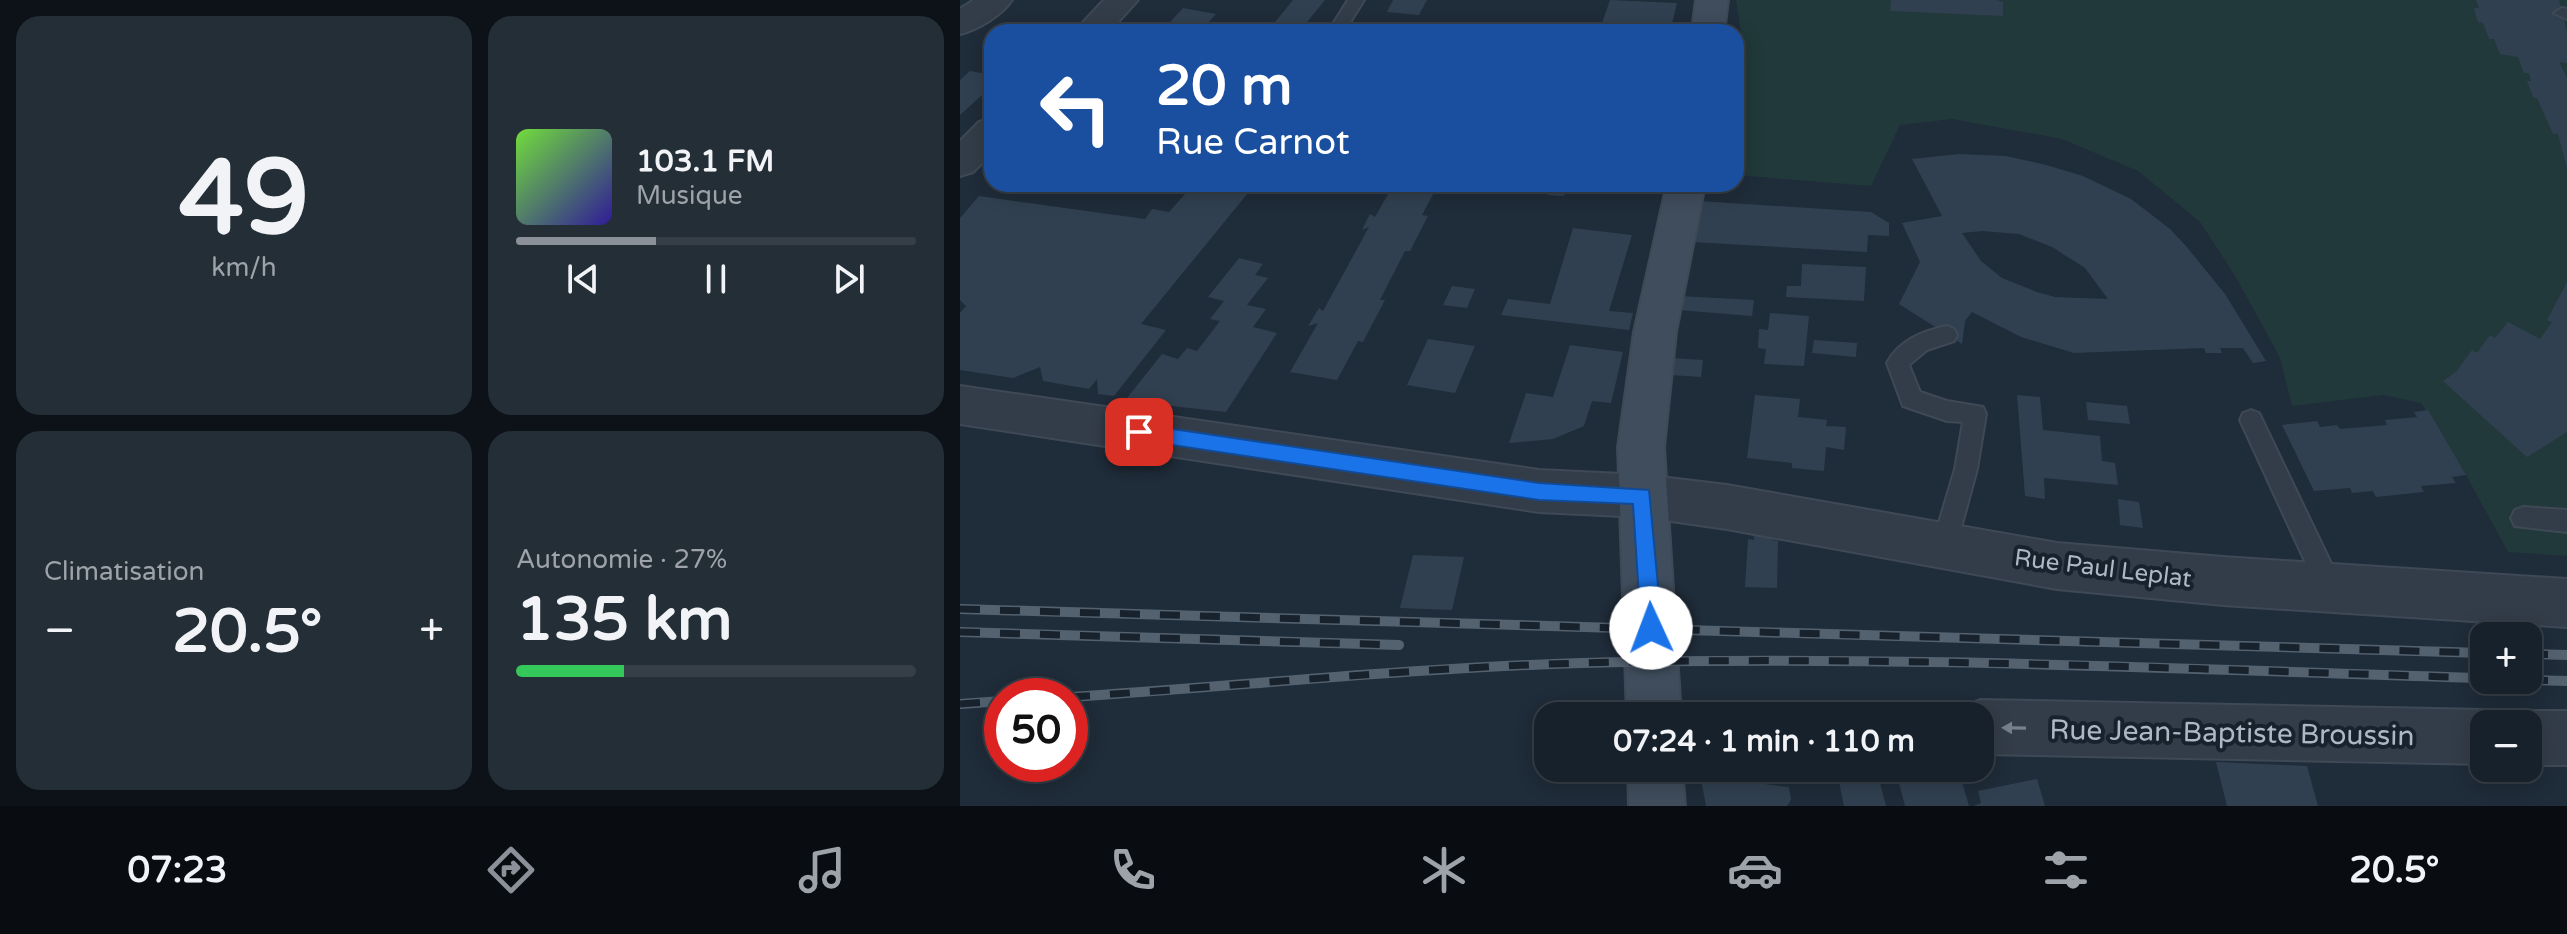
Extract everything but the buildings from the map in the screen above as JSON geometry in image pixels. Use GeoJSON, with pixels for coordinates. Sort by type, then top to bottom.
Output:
{"type":"FeatureCollection","features":[{"type":"Feature","properties":{"kind":"main road"},"geometry":{"type":"LineString","coordinates":[[1709,24],[1712,0]]}},
{"type":"Feature","properties":{"kind":"main road"},"geometry":{"type":"LineString","coordinates":[[1654,702],[1641,447],[1655,332],[1684,192]]}},
{"type":"Feature","properties":{"kind":"main road"},"geometry":{"type":"LineString","coordinates":[[1656,782],[1657,806]]}},
{"type":"Feature","properties":{"kind":"street"},"geometry":{"type":"LineString","coordinates":[[960,24],[996,0]]}},
{"type":"Feature","properties":{"kind":"street"},"geometry":{"type":"LineString","coordinates":[[1098,24],[1122,0]]}},
{"type":"Feature","properties":{"kind":"street"},"geometry":{"type":"LineString","coordinates":[[960,163],[984,139]]}},
{"type":"Feature","properties":{"kind":"street","name":"Rue Paul Leplat"},"geometry":{"type":"LineString","coordinates":[[960,405],[1539,491],[1643,496],[1727,507],[2057,566],[2567,603]]}},
{"type":"Feature","properties":{"kind":"street","name":"Rue Jean-Baptiste Broussin"},"geometry":{"type":"LineString","coordinates":[[1994,727],[2470,737]]}},
{"type":"Feature","properties":{"kind":"street"},"geometry":{"type":"LineString","coordinates":[[2542,738],[2567,738]]}},
{"type":"Feature","properties":{"kind":"lane"},"geometry":{"type":"LineString","coordinates":[[1341,24],[1356,0]]}},
{"type":"Feature","properties":{"kind":"lane"},"geometry":{"type":"LineString","coordinates":[[1944,546],[1966,469],[1975,414],[1947,411],[1911,399],[1898,363],[1909,350],[1927,338],[1947,335]]}},
{"type":"Feature","properties":{"kind":"lane"},"geometry":{"type":"LineString","coordinates":[[2251,420],[2330,588]]}},
{"type":"Feature","properties":{"kind":"lane"},"geometry":{"type":"LineString","coordinates":[[2523,518],[2567,521]]}},
{"type":"Feature","properties":{"kind":"green space"},"geometry":{"type":"Polygon","coordinates":[[[1736,0],[2567,0],[2567,556],[2508,552],[2466,475],[2421,403],[2383,395],[2292,406],[2280,358],[2237,279],[2200,222],[2138,171],[2062,139],[1952,119],[1900,125],[1871,186],[1744,176],[1744,24],[1740,24],[1736,0]]]}},
{"type":"Feature","properties":{"kind":"railway"},"geometry":{"type":"LineString","coordinates":[[960,609],[2470,653]]}},
{"type":"Feature","properties":{"kind":"railway"},"geometry":{"type":"LineString","coordinates":[[960,632],[1399,645]]}},
{"type":"Feature","properties":{"kind":"railway"},"geometry":{"type":"LineString","coordinates":[[2542,654],[2567,655]]}},
{"type":"Feature","properties":{"kind":"railway"},"geometry":{"type":"LineString","coordinates":[[1088,696],[1453,669],[1694,661],[2032,664],[2470,678]]}},
{"type":"Feature","properties":{"kind":"railway"},"geometry":{"type":"LineString","coordinates":[[2542,680],[2567,681]]}},
{"type":"Feature","properties":{"kind":"railway"},"geometry":{"type":"LineString","coordinates":[[960,704],[984,702]]}},
{"type":"Feature","properties":{"kind":"route"},"geometry":{"type":"LineString","coordinates":[[1139,432],[1539,491],[1643,496],[1651,628]]}}]}
